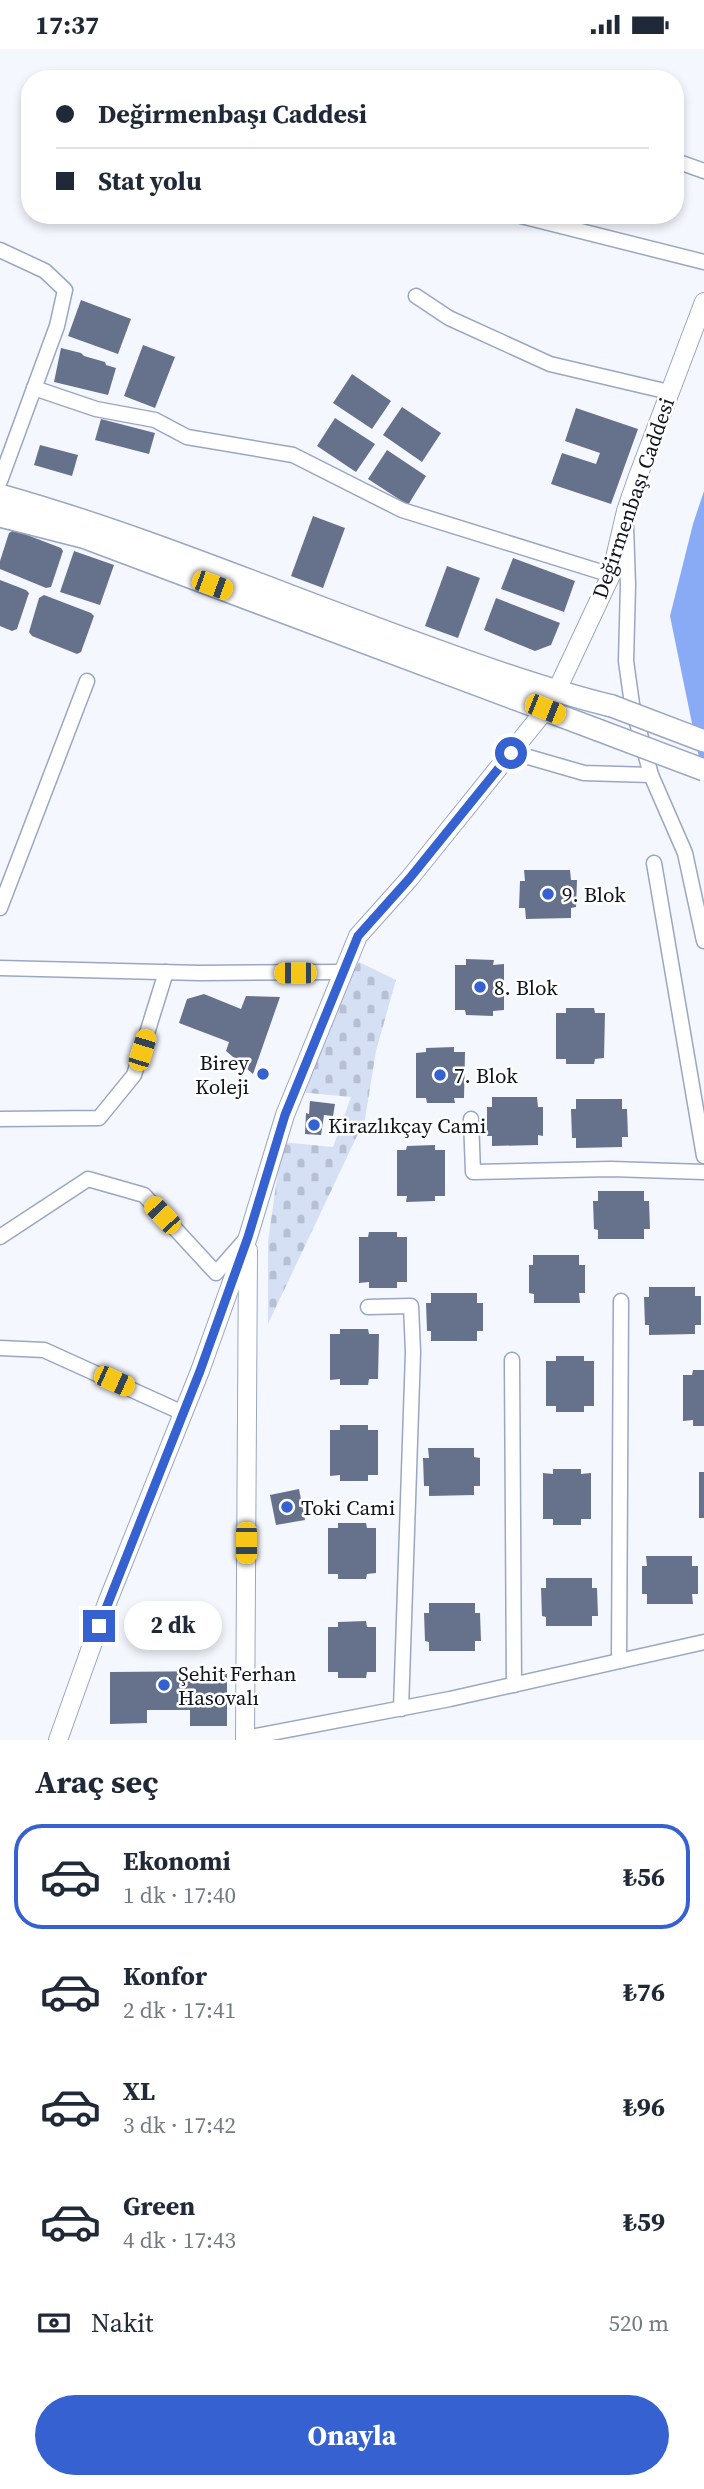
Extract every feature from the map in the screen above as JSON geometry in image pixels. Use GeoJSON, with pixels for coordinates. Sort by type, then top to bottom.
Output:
{"type":"FeatureCollection","features":[{"type":"Feature","properties":{"kind":"main road"},"geometry":{"type":"LineString","coordinates":[[0,495],[76,517],[307,604],[550,701],[598,730],[704,770]]}},
{"type":"Feature","properties":{"kind":"main road"},"geometry":{"type":"LineString","coordinates":[[0,516],[83,537],[550,701],[612,706],[704,741]]}},
{"type":"Feature","properties":{"kind":"street"},"geometry":{"type":"LineString","coordinates":[[684,164],[704,171]]}},
{"type":"Feature","properties":{"kind":"street"},"geometry":{"type":"LineString","coordinates":[[553,224],[704,262]]}},
{"type":"Feature","properties":{"kind":"street"},"geometry":{"type":"LineString","coordinates":[[0,250],[45,271],[65,290],[57,326],[0,481]]}},
{"type":"Feature","properties":{"kind":"street"},"geometry":{"type":"LineString","coordinates":[[416,296],[449,318],[550,363],[669,392]]}},
{"type":"Feature","properties":{"kind":"street","name":"Değirmenbaşı Caddesi"},"geometry":{"type":"LineString","coordinates":[[248,1237],[285,1115],[358,936],[409,879],[550,701],[611,575],[626,511],[704,302]]}},
{"type":"Feature","properties":{"kind":"street"},"geometry":{"type":"LineString","coordinates":[[34,388],[96,409],[155,420],[187,437],[293,455],[402,510],[611,575]]}},
{"type":"Feature","properties":{"kind":"street"},"geometry":{"type":"LineString","coordinates":[[626,511],[626,661],[632,704],[651,775],[685,853],[704,941]]}},
{"type":"Feature","properties":{"kind":"street"},"geometry":{"type":"LineString","coordinates":[[0,908],[87,681]]}},
{"type":"Feature","properties":{"kind":"street"},"geometry":{"type":"LineString","coordinates":[[511,753],[583,773],[651,775]]}},
{"type":"Feature","properties":{"kind":"street"},"geometry":{"type":"LineString","coordinates":[[654,863],[704,1156]]}},
{"type":"Feature","properties":{"kind":"street"},"geometry":{"type":"LineString","coordinates":[[0,968],[343,972]]}},
{"type":"Feature","properties":{"kind":"street"},"geometry":{"type":"LineString","coordinates":[[0,1119],[99,1118],[134,1075],[166,972]]}},
{"type":"Feature","properties":{"kind":"street"},"geometry":{"type":"LineString","coordinates":[[471,1119],[473,1172],[611,1169],[704,1172]]}},
{"type":"Feature","properties":{"kind":"street"},"geometry":{"type":"LineString","coordinates":[[0,1237],[88,1179],[144,1195],[216,1273],[248,1237]]}},
{"type":"Feature","properties":{"kind":"street"},"geometry":{"type":"LineString","coordinates":[[58,1740],[107,1603],[183,1413],[248,1237]]}},
{"type":"Feature","properties":{"kind":"street"},"geometry":{"type":"LineString","coordinates":[[248,1237],[245,1739],[514,1685],[704,1641]]}},
{"type":"Feature","properties":{"kind":"street"},"geometry":{"type":"LineString","coordinates":[[619,1661],[621,1301]]}},
{"type":"Feature","properties":{"kind":"street"},"geometry":{"type":"LineString","coordinates":[[368,1307],[411,1306],[412,1352],[401,1709]]}},
{"type":"Feature","properties":{"kind":"street"},"geometry":{"type":"LineString","coordinates":[[0,1348],[44,1350],[183,1413]]}},
{"type":"Feature","properties":{"kind":"street"},"geometry":{"type":"LineString","coordinates":[[512,1360],[514,1685]]}},
{"type":"Feature","properties":{"kind":"green space"},"geometry":{"type":"Polygon","coordinates":[[[359,962],[396,980],[376,1051],[365,1119],[268,1324],[268,1242],[282,1142],[333,1147],[351,1097],[298,1092],[347,982],[359,962]]]}},
{"type":"Feature","properties":{"kind":"water"},"geometry":{"type":"Polygon","coordinates":[[[704,491],[704,782],[670,616],[704,491]]]}},
{"type":"Feature","properties":{"kind":"building"},"geometry":{"type":"Polygon","coordinates":[[[81,300],[131,319],[118,354],[68,336],[81,300]]]}},
{"type":"Feature","properties":{"kind":"building"},"geometry":{"type":"Polygon","coordinates":[[[143,345],[175,357],[155,408],[124,396],[143,345]]]}},
{"type":"Feature","properties":{"kind":"building"},"geometry":{"type":"Polygon","coordinates":[[[61,348],[81,353],[116,368],[108,395],[54,382],[61,348]]]}},
{"type":"Feature","properties":{"kind":"building"},"geometry":{"type":"Polygon","coordinates":[[[352,374],[391,401],[372,429],[333,403],[352,374]]]}},
{"type":"Feature","properties":{"kind":"building"},"geometry":{"type":"Polygon","coordinates":[[[402,407],[441,433],[422,462],[383,435],[402,407]]]}},
{"type":"Feature","properties":{"kind":"building"},"geometry":{"type":"Polygon","coordinates":[[[576,408],[638,429],[611,504],[551,484],[562,453],[596,464],[600,453],[565,441],[576,408]]]}},
{"type":"Feature","properties":{"kind":"building"},"geometry":{"type":"Polygon","coordinates":[[[335,418],[375,444],[356,472],[317,446],[335,418]]]}},
{"type":"Feature","properties":{"kind":"building"},"geometry":{"type":"Polygon","coordinates":[[[101,419],[155,433],[149,454],[95,440],[101,419]]]}},
{"type":"Feature","properties":{"kind":"building"},"geometry":{"type":"Polygon","coordinates":[[[40,445],[78,455],[72,476],[34,465],[40,445]]]}},
{"type":"Feature","properties":{"kind":"building"},"geometry":{"type":"Polygon","coordinates":[[[387,450],[426,476],[408,505],[368,479],[387,450]]]}},
{"type":"Feature","properties":{"kind":"building"},"geometry":{"type":"Polygon","coordinates":[[[313,516],[345,528],[323,588],[291,576],[313,516]]]}},
{"type":"Feature","properties":{"kind":"building"},"geometry":{"type":"Polygon","coordinates":[[[14,530],[63,551],[51,587],[46,588],[0,569],[9,533],[14,530]]]}},
{"type":"Feature","properties":{"kind":"building"},"geometry":{"type":"Polygon","coordinates":[[[74,551],[114,565],[100,605],[60,592],[74,551]]]}},
{"type":"Feature","properties":{"kind":"building"},"geometry":{"type":"Polygon","coordinates":[[[513,558],[575,581],[564,612],[501,589],[513,558]]]}},
{"type":"Feature","properties":{"kind":"building"},"geometry":{"type":"Polygon","coordinates":[[[447,566],[480,578],[458,638],[425,626],[447,566]]]}},
{"type":"Feature","properties":{"kind":"building"},"geometry":{"type":"Polygon","coordinates":[[[0,580],[29,593],[17,629],[12,631],[0,626],[0,580]]]}},
{"type":"Feature","properties":{"kind":"building"},"geometry":{"type":"Polygon","coordinates":[[[44,595],[94,616],[81,652],[77,654],[32,636],[29,632],[39,598],[44,595]]]}},
{"type":"Feature","properties":{"kind":"building"},"geometry":{"type":"Polygon","coordinates":[[[496,598],[560,623],[551,645],[535,651],[484,630],[496,598]]]}},
{"type":"Feature","properties":{"kind":"building","name":"9. Blok"},"geometry":{"type":"Polygon","coordinates":[[[524,870],[570,870],[571,880],[577,880],[576,907],[571,908],[571,918],[526,919],[525,908],[519,908],[520,881],[525,881],[524,870]]]}},
{"type":"Feature","properties":{"kind":"building","name":"8. Blok"},"geometry":{"type":"Polygon","coordinates":[[[466,959],[494,960],[493,965],[504,964],[504,1010],[493,1011],[493,1016],[466,1015],[465,1010],[455,1010],[455,965],[466,965],[466,959]]]}},
{"type":"Feature","properties":{"kind":"building"},"geometry":{"type":"Polygon","coordinates":[[[204,994],[241,1009],[246,996],[280,997],[253,1074],[226,1051],[229,1042],[179,1023],[187,999],[204,994]]]}},
{"type":"Feature","properties":{"kind":"building"},"geometry":{"type":"Polygon","coordinates":[[[566,1008],[594,1008],[595,1013],[605,1013],[604,1058],[595,1059],[594,1064],[566,1064],[566,1059],[556,1059],[556,1013],[566,1013],[566,1008]]]}},
{"type":"Feature","properties":{"kind":"building","name":"7. Blok"},"geometry":{"type":"Polygon","coordinates":[[[454,1047],[454,1052],[465,1052],[464,1098],[454,1098],[455,1103],[427,1103],[426,1098],[416,1098],[416,1053],[426,1052],[426,1048],[454,1047]]]}},
{"type":"Feature","properties":{"kind":"building"},"geometry":{"type":"Polygon","coordinates":[[[492,1097],[537,1097],[538,1107],[543,1107],[543,1136],[538,1135],[538,1145],[492,1146],[492,1136],[487,1136],[487,1107],[492,1107],[492,1097]]]}},
{"type":"Feature","properties":{"kind":"building"},"geometry":{"type":"Polygon","coordinates":[[[576,1099],[622,1099],[622,1109],[627,1109],[628,1137],[622,1137],[622,1147],[576,1148],[576,1138],[572,1138],[571,1109],[576,1109],[576,1099]]]}},
{"type":"Feature","properties":{"kind":"building","name":"Kirazlıkçay Cami"},"geometry":{"type":"Polygon","coordinates":[[[310,1101],[335,1104],[333,1116],[324,1115],[321,1135],[305,1134],[306,1113],[309,1114],[310,1101]]]}},
{"type":"Feature","properties":{"kind":"building"},"geometry":{"type":"Polygon","coordinates":[[[435,1145],[435,1150],[445,1150],[445,1196],[435,1196],[435,1201],[406,1202],[407,1196],[397,1196],[397,1150],[406,1150],[407,1146],[435,1145]]]}},
{"type":"Feature","properties":{"kind":"building"},"geometry":{"type":"Polygon","coordinates":[[[598,1191],[644,1191],[644,1201],[649,1201],[650,1229],[644,1229],[644,1239],[598,1239],[598,1230],[594,1229],[593,1201],[598,1201],[598,1191]]]}},
{"type":"Feature","properties":{"kind":"building"},"geometry":{"type":"Polygon","coordinates":[[[369,1232],[397,1232],[397,1237],[407,1237],[407,1282],[397,1282],[397,1288],[369,1288],[369,1282],[359,1283],[359,1237],[368,1237],[369,1232]]]}},
{"type":"Feature","properties":{"kind":"building"},"geometry":{"type":"Polygon","coordinates":[[[533,1255],[579,1255],[579,1265],[585,1265],[585,1293],[579,1293],[580,1303],[534,1303],[534,1294],[529,1293],[529,1265],[533,1265],[533,1255]]]}},
{"type":"Feature","properties":{"kind":"building"},"geometry":{"type":"Polygon","coordinates":[[[649,1287],[695,1287],[695,1296],[701,1296],[701,1325],[695,1325],[695,1334],[649,1335],[649,1325],[645,1325],[644,1297],[649,1297],[649,1287]]]}},
{"type":"Feature","properties":{"kind":"building"},"geometry":{"type":"Polygon","coordinates":[[[431,1293],[477,1293],[477,1303],[483,1303],[483,1331],[477,1331],[477,1341],[431,1341],[431,1331],[427,1331],[426,1303],[431,1303],[431,1293]]]}},
{"type":"Feature","properties":{"kind":"building"},"geometry":{"type":"Polygon","coordinates":[[[340,1329],[368,1329],[369,1334],[379,1334],[378,1379],[369,1379],[368,1385],[340,1385],[340,1379],[330,1380],[330,1334],[340,1334],[340,1329]]]}},
{"type":"Feature","properties":{"kind":"building"},"geometry":{"type":"Polygon","coordinates":[[[556,1356],[584,1356],[584,1361],[594,1361],[594,1406],[584,1406],[584,1412],[556,1412],[556,1406],[546,1406],[546,1361],[556,1361],[556,1356]]]}},
{"type":"Feature","properties":{"kind":"building"},"geometry":{"type":"Polygon","coordinates":[[[693,1370],[704,1370],[704,1426],[693,1426],[693,1420],[683,1421],[683,1375],[692,1375],[693,1370]]]}},
{"type":"Feature","properties":{"kind":"building"},"geometry":{"type":"Polygon","coordinates":[[[340,1425],[368,1425],[368,1430],[378,1430],[378,1475],[368,1475],[368,1481],[340,1481],[340,1475],[330,1476],[330,1430],[340,1430],[340,1425]]]}},
{"type":"Feature","properties":{"kind":"building"},"geometry":{"type":"Polygon","coordinates":[[[428,1448],[474,1448],[474,1457],[480,1458],[480,1486],[474,1486],[474,1495],[429,1496],[429,1486],[424,1486],[423,1458],[429,1458],[428,1448]]]}},
{"type":"Feature","properties":{"kind":"building"},"geometry":{"type":"Polygon","coordinates":[[[553,1469],[581,1469],[581,1474],[591,1473],[591,1519],[581,1519],[581,1525],[553,1525],[553,1519],[543,1519],[543,1473],[553,1474],[553,1469]]]}},
{"type":"Feature","properties":{"kind":"building"},"geometry":{"type":"Polygon","coordinates":[[[699,1472],[704,1472],[704,1518],[699,1518],[699,1472]]]}},
{"type":"Feature","properties":{"kind":"building","name":"Toki Cami"},"geometry":{"type":"Polygon","coordinates":[[[299,1489],[305,1520],[276,1525],[270,1495],[299,1489]]]}},
{"type":"Feature","properties":{"kind":"building"},"geometry":{"type":"Polygon","coordinates":[[[338,1523],[366,1523],[367,1528],[376,1528],[376,1573],[367,1574],[366,1579],[338,1579],[338,1574],[328,1574],[328,1528],[338,1528],[338,1523]]]}},
{"type":"Feature","properties":{"kind":"building"},"geometry":{"type":"Polygon","coordinates":[[[646,1556],[692,1556],[692,1566],[698,1566],[698,1594],[692,1594],[693,1604],[647,1604],[647,1594],[642,1594],[642,1566],[647,1566],[646,1556]]]}},
{"type":"Feature","properties":{"kind":"building"},"geometry":{"type":"Polygon","coordinates":[[[546,1578],[592,1578],[592,1588],[597,1588],[598,1616],[592,1616],[592,1626],[546,1626],[546,1617],[542,1616],[541,1588],[546,1588],[546,1578]]]}},
{"type":"Feature","properties":{"kind":"building"},"geometry":{"type":"Polygon","coordinates":[[[429,1603],[475,1603],[475,1613],[480,1613],[481,1641],[475,1641],[475,1651],[429,1651],[429,1642],[425,1641],[424,1613],[429,1613],[429,1603]]]}},
{"type":"Feature","properties":{"kind":"building"},"geometry":{"type":"Polygon","coordinates":[[[366,1621],[367,1627],[376,1627],[376,1672],[367,1672],[366,1678],[338,1678],[338,1672],[328,1672],[328,1627],[338,1627],[338,1622],[366,1621]]]}},
{"type":"Feature","properties":{"kind":"building"},"geometry":{"type":"Polygon","coordinates":[[[227,1671],[227,1726],[190,1726],[190,1710],[147,1710],[147,1723],[110,1724],[110,1672],[227,1671]]]}},
{"type":"Feature","properties":{"kind":"place","name":"9. Blok"},"geometry":{"type":"Point","coordinates":[548,894]}},
{"type":"Feature","properties":{"kind":"place","name":"8. Blok"},"geometry":{"type":"Point","coordinates":[480,987]}},
{"type":"Feature","properties":{"kind":"place","name":"Birey Koleji"},"geometry":{"type":"Point","coordinates":[263,1074]}},
{"type":"Feature","properties":{"kind":"place","name":"7. Blok"},"geometry":{"type":"Point","coordinates":[440,1075]}},
{"type":"Feature","properties":{"kind":"place","name":"Kirazlıkçay Cami"},"geometry":{"type":"Point","coordinates":[314,1125]}},
{"type":"Feature","properties":{"kind":"place","name":"Toki Cami"},"geometry":{"type":"Point","coordinates":[287,1507]}},
{"type":"Feature","properties":{"kind":"place","name":"Şehit Ferhan Hasovalı"},"geometry":{"type":"Point","coordinates":[164,1685]}},
{"type":"Feature","properties":{"kind":"route"},"geometry":{"type":"LineString","coordinates":[[99,1626],[200,1371],[248,1237],[285,1115],[358,936],[409,879],[511,753]]}}]}
